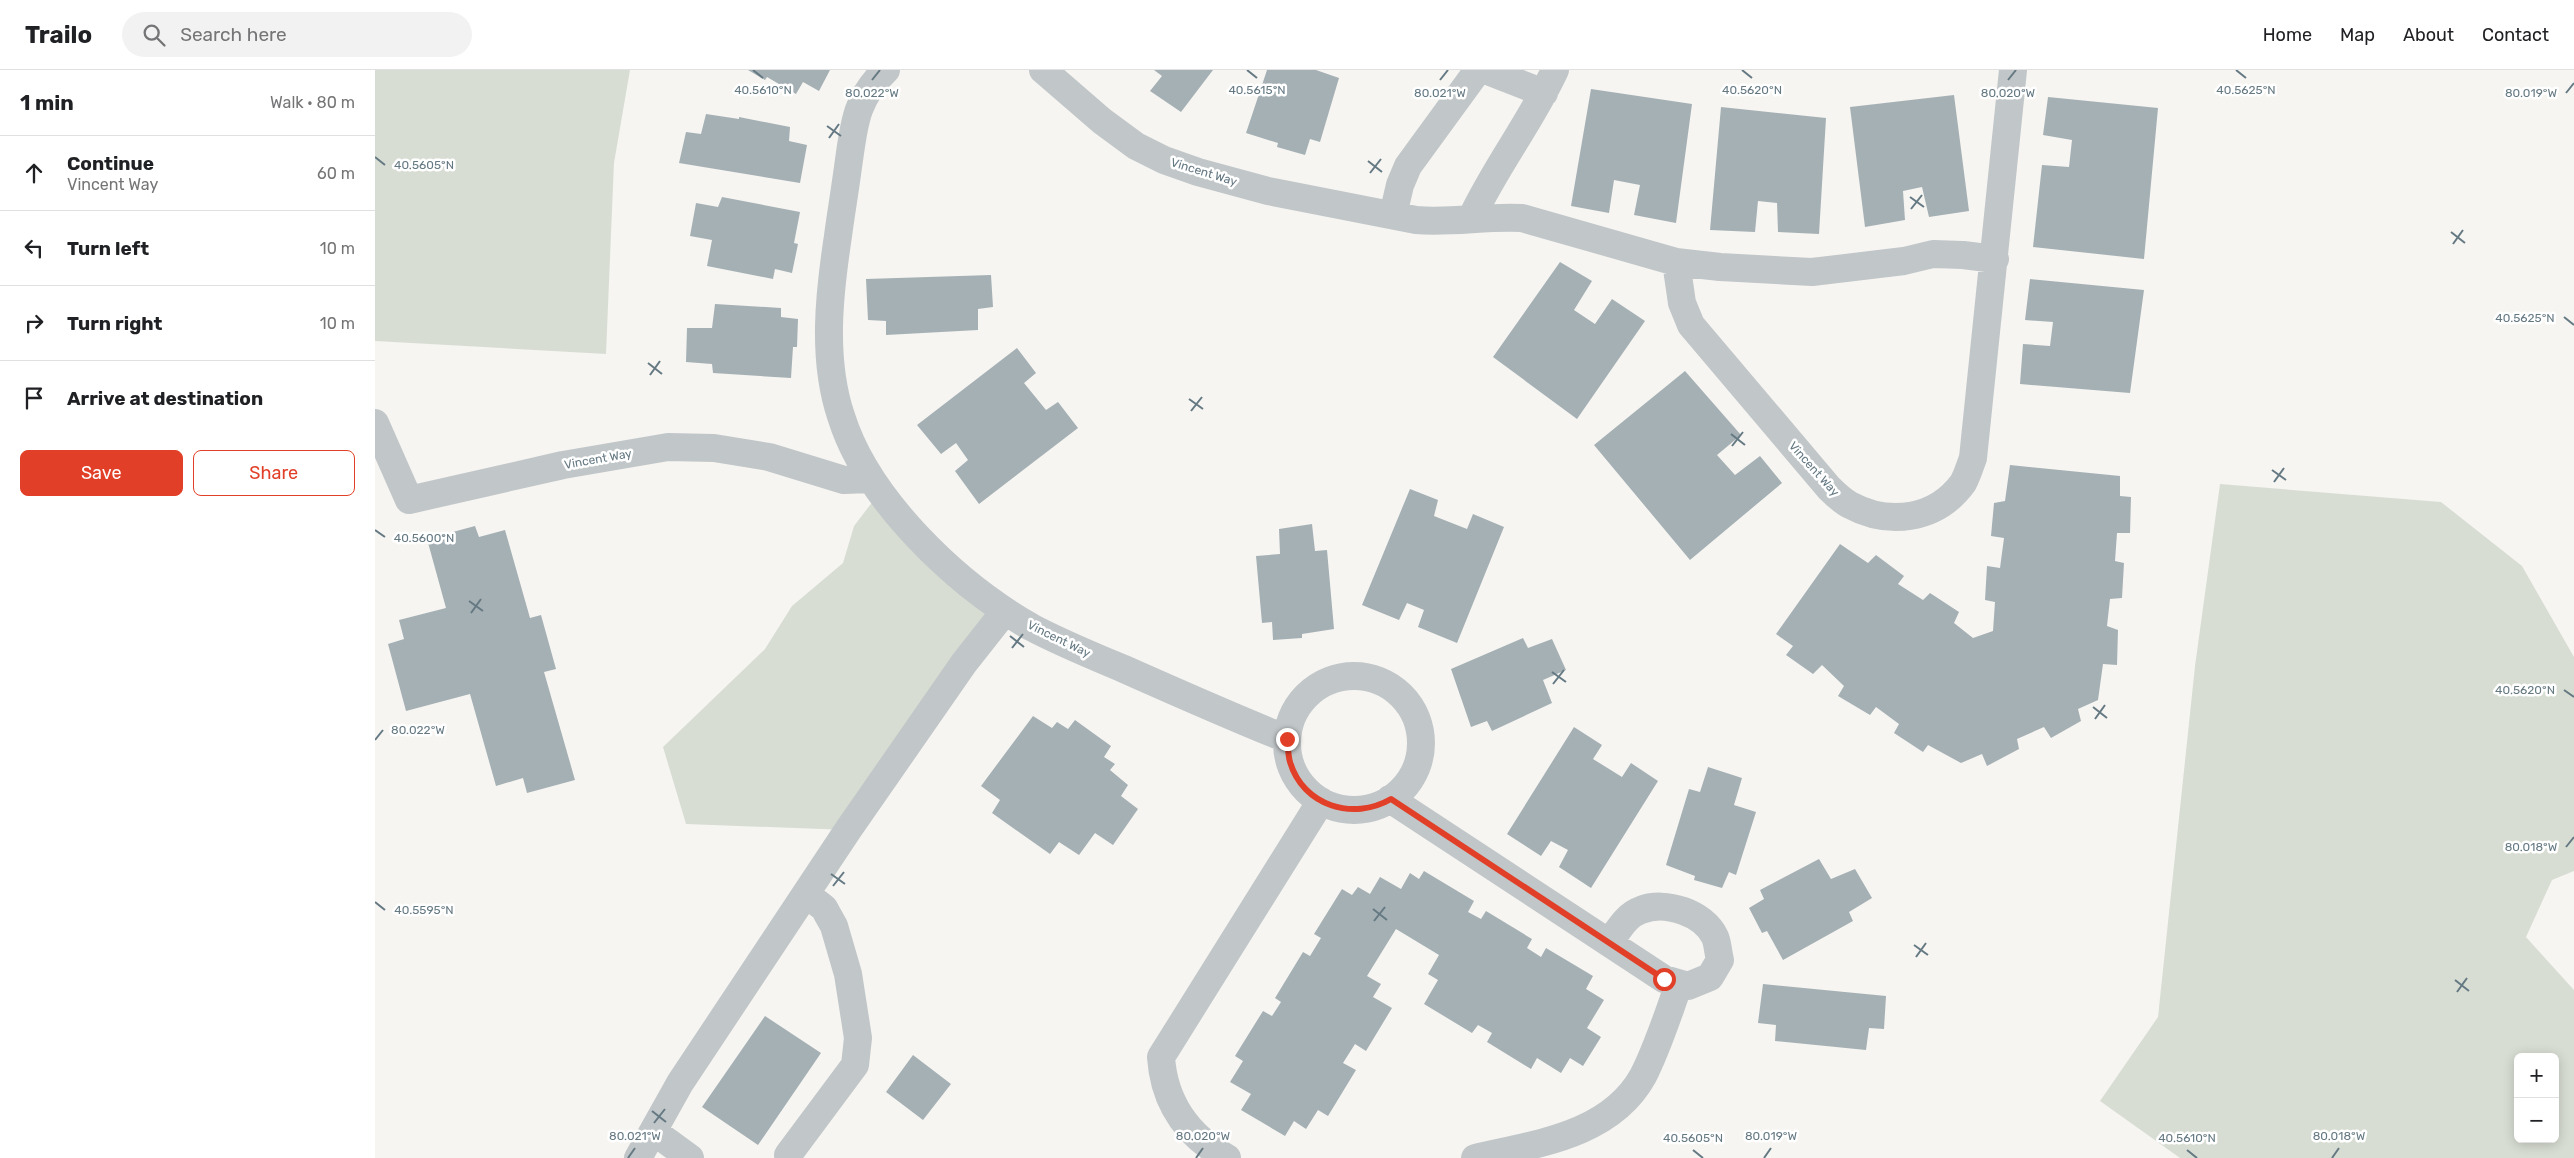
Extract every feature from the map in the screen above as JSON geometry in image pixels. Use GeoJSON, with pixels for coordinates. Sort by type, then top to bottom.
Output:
{"type":"FeatureCollection","features":[{"type":"Feature","properties":{"kind":"street","name":"Vincent Way"},"geometry":{"type":"LineString","coordinates":[[886,70],[868,91],[853,124],[830,301],[829,346],[835,394],[848,436],[871,479],[895,512],[920,538],[951,568],[1005,611],[1058,640],[1236,719],[1287,739]]}},
{"type":"Feature","properties":{"kind":"street","name":"Vincent Way"},"geometry":{"type":"LineString","coordinates":[[1043,70],[1102,122],[1136,146],[1164,160],[1198,172],[1268,191],[1393,215],[1441,222],[1471,219],[1522,218],[1676,262],[1720,267],[1812,272],[1904,261],[1933,254],[1995,259]]}},
{"type":"Feature","properties":{"kind":"street"},"geometry":{"type":"LineString","coordinates":[[1393,215],[1399,185],[1408,166],[1478,70]]}},
{"type":"Feature","properties":{"kind":"street"},"geometry":{"type":"LineString","coordinates":[[1471,219],[1483,192],[1532,117],[1549,82],[1485,70]]}},
{"type":"Feature","properties":{"kind":"street","name":"Vincent Way"},"geometry":{"type":"LineString","coordinates":[[1676,262],[1682,303],[1691,325],[1702,341],[1829,488],[1848,505],[1870,514],[1895,518],[1922,514],[1942,504],[1963,482],[1973,458],[2013,70]]}},
{"type":"Feature","properties":{"kind":"street","name":"Vincent Way"},"geometry":{"type":"LineString","coordinates":[[375,423],[409,500],[563,465],[668,447],[714,448],[769,457],[844,480],[871,479]]}},
{"type":"Feature","properties":{"kind":"street"},"geometry":{"type":"LineString","coordinates":[[638,1158],[681,1083],[806,894],[958,671],[1005,611]]}},
{"type":"Feature","properties":{"kind":"street"},"geometry":{"type":"LineString","coordinates":[[1340,677],[1362,677],[1383,683],[1401,695],[1414,712],[1420,733],[1421,754],[1413,776],[1399,794],[1391,799],[1380,805],[1358,810],[1335,808],[1321,801],[1299,782],[1290,762],[1287,739],[1292,718],[1303,699],[1319,686],[1340,677]]}},
{"type":"Feature","properties":{"kind":"street"},"geometry":{"type":"LineString","coordinates":[[1391,799],[1664,979],[1688,986],[1710,977],[1720,960],[1715,936],[1699,918],[1676,909],[1656,906],[1640,910],[1627,919],[1609,942]]}},
{"type":"Feature","properties":{"kind":"street"},"geometry":{"type":"LineString","coordinates":[[1227,1158],[1205,1145],[1186,1124],[1163,1078],[1161,1057],[1321,801]]}},
{"type":"Feature","properties":{"kind":"street"},"geometry":{"type":"LineString","coordinates":[[788,1155],[855,1065],[858,1038],[848,974],[834,926],[824,908],[806,894]]}},
{"type":"Feature","properties":{"kind":"street"},"geometry":{"type":"LineString","coordinates":[[1475,1158],[1553,1139],[1580,1130],[1607,1116],[1643,1076],[1679,984]]}},
{"type":"Feature","properties":{"kind":"street"},"geometry":{"type":"LineString","coordinates":[[653,1131],[690,1158]]}},
{"type":"Feature","properties":{"kind":"shaded area"},"geometry":{"type":"Polygon","coordinates":[[[375,70],[630,70],[614,163],[606,354],[375,341],[375,70]]]}},
{"type":"Feature","properties":{"kind":"shaded area"},"geometry":{"type":"Polygon","coordinates":[[[2220,484],[2441,502],[2522,566],[2574,657],[2574,871],[2552,880],[2526,937],[2574,990],[2574,1158],[2180,1158],[2100,1101],[2158,1017],[2195,666],[2220,484]]]}},
{"type":"Feature","properties":{"kind":"shaded area"},"geometry":{"type":"Polygon","coordinates":[[[880,492],[1005,611],[848,830],[686,824],[663,747],[765,649],[792,606],[843,563],[854,526],[880,492]]]}},
{"type":"Feature","properties":{"kind":"building"},"geometry":{"type":"Polygon","coordinates":[[[748,70],[830,70],[819,91],[803,82],[796,94],[767,77],[765,80],[748,70]]]}},
{"type":"Feature","properties":{"kind":"building"},"geometry":{"type":"Polygon","coordinates":[[[1154,70],[1213,70],[1181,112],[1150,91],[1162,76],[1154,70]]]}},
{"type":"Feature","properties":{"kind":"building"},"geometry":{"type":"Polygon","coordinates":[[[1267,70],[1316,70],[1339,78],[1320,142],[1310,139],[1305,155],[1277,147],[1278,143],[1246,133],[1267,70]]]}},
{"type":"Feature","properties":{"kind":"building"},"geometry":{"type":"Polygon","coordinates":[[[1591,89],[1692,104],[1676,223],[1634,215],[1640,185],[1614,180],[1609,213],[1571,206],[1591,89]]]}},
{"type":"Feature","properties":{"kind":"building"},"geometry":{"type":"Polygon","coordinates":[[[1954,95],[1969,211],[1929,217],[1922,187],[1903,191],[1905,220],[1865,227],[1850,107],[1954,95]]]}},
{"type":"Feature","properties":{"kind":"building"},"geometry":{"type":"Polygon","coordinates":[[[2048,97],[2158,108],[2144,259],[2033,247],[2042,165],[2069,167],[2072,140],[2043,135],[2048,97]]]}},
{"type":"Feature","properties":{"kind":"building"},"geometry":{"type":"Polygon","coordinates":[[[1721,107],[1826,118],[1819,234],[1778,232],[1777,203],[1758,201],[1755,232],[1710,230],[1721,107]]]}},
{"type":"Feature","properties":{"kind":"building"},"geometry":{"type":"Polygon","coordinates":[[[706,114],[739,119],[739,117],[790,127],[789,141],[807,145],[800,183],[679,163],[686,132],[701,134],[706,114]]]}},
{"type":"Feature","properties":{"kind":"building"},"geometry":{"type":"Polygon","coordinates":[[[722,197],[800,212],[794,243],[798,244],[792,273],[775,269],[773,279],[707,266],[712,240],[690,236],[696,203],[718,207],[722,197]]]}},
{"type":"Feature","properties":{"kind":"building"},"geometry":{"type":"Polygon","coordinates":[[[1560,262],[1592,281],[1574,310],[1595,324],[1612,299],[1645,321],[1577,419],[1493,357],[1560,262]]]}},
{"type":"Feature","properties":{"kind":"building"},"geometry":{"type":"Polygon","coordinates":[[[991,275],[993,307],[978,309],[978,330],[886,335],[886,321],[868,320],[866,279],[991,275]]]}},
{"type":"Feature","properties":{"kind":"building"},"geometry":{"type":"Polygon","coordinates":[[[2030,279],[2144,290],[2130,393],[2020,384],[2023,344],[2050,346],[2053,322],[2025,320],[2030,279]]]}},
{"type":"Feature","properties":{"kind":"building"},"geometry":{"type":"Polygon","coordinates":[[[715,304],[781,308],[781,317],[798,319],[797,347],[793,347],[791,378],[713,373],[712,364],[686,362],[687,328],[712,328],[715,304]]]}},
{"type":"Feature","properties":{"kind":"building"},"geometry":{"type":"Polygon","coordinates":[[[1017,348],[1036,373],[1024,383],[1046,410],[1058,402],[1078,428],[979,504],[955,471],[968,460],[956,443],[941,454],[917,425],[1017,348]]]}},
{"type":"Feature","properties":{"kind":"building"},"geometry":{"type":"Polygon","coordinates":[[[1685,371],[1741,435],[1717,455],[1735,475],[1760,456],[1782,483],[1690,560],[1594,445],[1685,371]]]}},
{"type":"Feature","properties":{"kind":"building"},"geometry":{"type":"Polygon","coordinates":[[[2010,465],[2120,476],[2120,496],[2131,497],[2130,533],[2117,533],[2115,561],[2124,563],[2122,598],[2110,599],[2107,626],[2118,630],[2117,665],[2103,664],[2098,700],[2078,709],[2081,721],[2051,738],[2044,727],[2017,739],[2019,749],[1987,766],[1982,754],[1961,763],[1928,745],[1923,752],[1894,733],[1899,724],[1876,707],[1870,715],[1838,696],[1844,686],[1822,665],[1813,674],[1786,655],[1793,646],[1776,634],[1840,544],[1868,563],[1876,555],[1904,576],[1898,584],[1923,600],[1930,593],[1959,612],[1954,623],[1973,638],[1993,631],[1995,602],[1985,600],[1987,566],[2000,568],[2004,538],[1991,536],[1994,503],[2005,501],[2010,465]]]}},
{"type":"Feature","properties":{"kind":"building"},"geometry":{"type":"Polygon","coordinates":[[[1410,489],[1438,500],[1434,516],[1467,529],[1473,514],[1504,527],[1457,643],[1418,627],[1424,610],[1407,603],[1399,620],[1362,605],[1410,489]]]}},
{"type":"Feature","properties":{"kind":"building"},"geometry":{"type":"Polygon","coordinates":[[[1312,524],[1315,551],[1327,550],[1334,629],[1302,634],[1302,638],[1273,640],[1272,622],[1262,623],[1256,556],[1280,554],[1279,529],[1312,524]]]}},
{"type":"Feature","properties":{"kind":"building"},"geometry":{"type":"Polygon","coordinates":[[[475,526],[479,537],[505,530],[530,618],[541,615],[556,669],[544,672],[575,780],[527,793],[523,778],[496,786],[470,694],[406,711],[388,644],[404,639],[399,620],[446,608],[427,539],[475,526]]]}},
{"type":"Feature","properties":{"kind":"building"},"geometry":{"type":"Polygon","coordinates":[[[1523,638],[1528,648],[1552,639],[1566,670],[1543,680],[1552,703],[1492,731],[1487,721],[1471,727],[1451,669],[1523,638]]]}},
{"type":"Feature","properties":{"kind":"building"},"geometry":{"type":"Polygon","coordinates":[[[1033,716],[1052,728],[1057,722],[1068,729],[1075,720],[1111,746],[1104,757],[1115,764],[1110,770],[1128,785],[1121,796],[1138,809],[1113,845],[1095,833],[1079,855],[1059,842],[1050,854],[992,813],[1000,800],[981,786],[1033,716]]]}},
{"type":"Feature","properties":{"kind":"building"},"geometry":{"type":"Polygon","coordinates":[[[1574,727],[1602,745],[1593,759],[1622,777],[1631,763],[1658,781],[1591,888],[1559,867],[1568,850],[1551,841],[1541,856],[1507,834],[1574,727]]]}},
{"type":"Feature","properties":{"kind":"building"},"geometry":{"type":"Polygon","coordinates":[[[1708,767],[1742,778],[1734,805],[1756,812],[1736,875],[1729,872],[1722,888],[1694,880],[1695,876],[1666,865],[1689,789],[1700,792],[1708,767]]]}},
{"type":"Feature","properties":{"kind":"building"},"geometry":{"type":"Polygon","coordinates":[[[1819,859],[1831,879],[1855,869],[1872,898],[1849,912],[1853,921],[1783,960],[1767,931],[1762,933],[1749,908],[1764,899],[1760,890],[1819,859]]]}},
{"type":"Feature","properties":{"kind":"building"},"geometry":{"type":"Polygon","coordinates":[[[1424,871],[1474,901],[1468,912],[1481,919],[1486,911],[1532,939],[1527,948],[1541,957],[1546,948],[1593,976],[1586,989],[1604,1000],[1587,1028],[1601,1037],[1583,1066],[1570,1058],[1561,1073],[1537,1058],[1531,1069],[1487,1042],[1492,1033],[1478,1025],[1472,1033],[1424,1004],[1438,980],[1428,974],[1439,955],[1396,929],[1367,976],[1381,984],[1373,997],[1392,1008],[1366,1051],[1355,1044],[1343,1063],[1356,1070],[1328,1116],[1318,1110],[1306,1129],[1294,1121],[1285,1136],[1241,1110],[1251,1094],[1230,1082],[1243,1061],[1235,1056],[1263,1011],[1272,1016],[1281,1002],[1275,998],[1303,952],[1310,956],[1321,938],[1314,934],[1342,889],[1352,895],[1358,887],[1370,894],[1380,877],[1401,889],[1410,873],[1419,879],[1424,871]]]}},
{"type":"Feature","properties":{"kind":"building"},"geometry":{"type":"Polygon","coordinates":[[[1763,984],[1886,996],[1884,1029],[1869,1028],[1866,1050],[1775,1041],[1776,1025],[1758,1023],[1763,984]]]}},
{"type":"Feature","properties":{"kind":"building"},"geometry":{"type":"Polygon","coordinates":[[[765,1016],[821,1053],[758,1145],[702,1107],[765,1016]]]}},
{"type":"Feature","properties":{"kind":"building"},"geometry":{"type":"Polygon","coordinates":[[[913,1055],[951,1084],[923,1120],[886,1092],[913,1055]]]}},
{"type":"Feature","properties":{"kind":"route"},"geometry":{"type":"LineString","coordinates":[[1287,739],[1290,762],[1299,782],[1315,798],[1335,808],[1358,810],[1380,805],[1391,799],[1664,979]]}}]}
